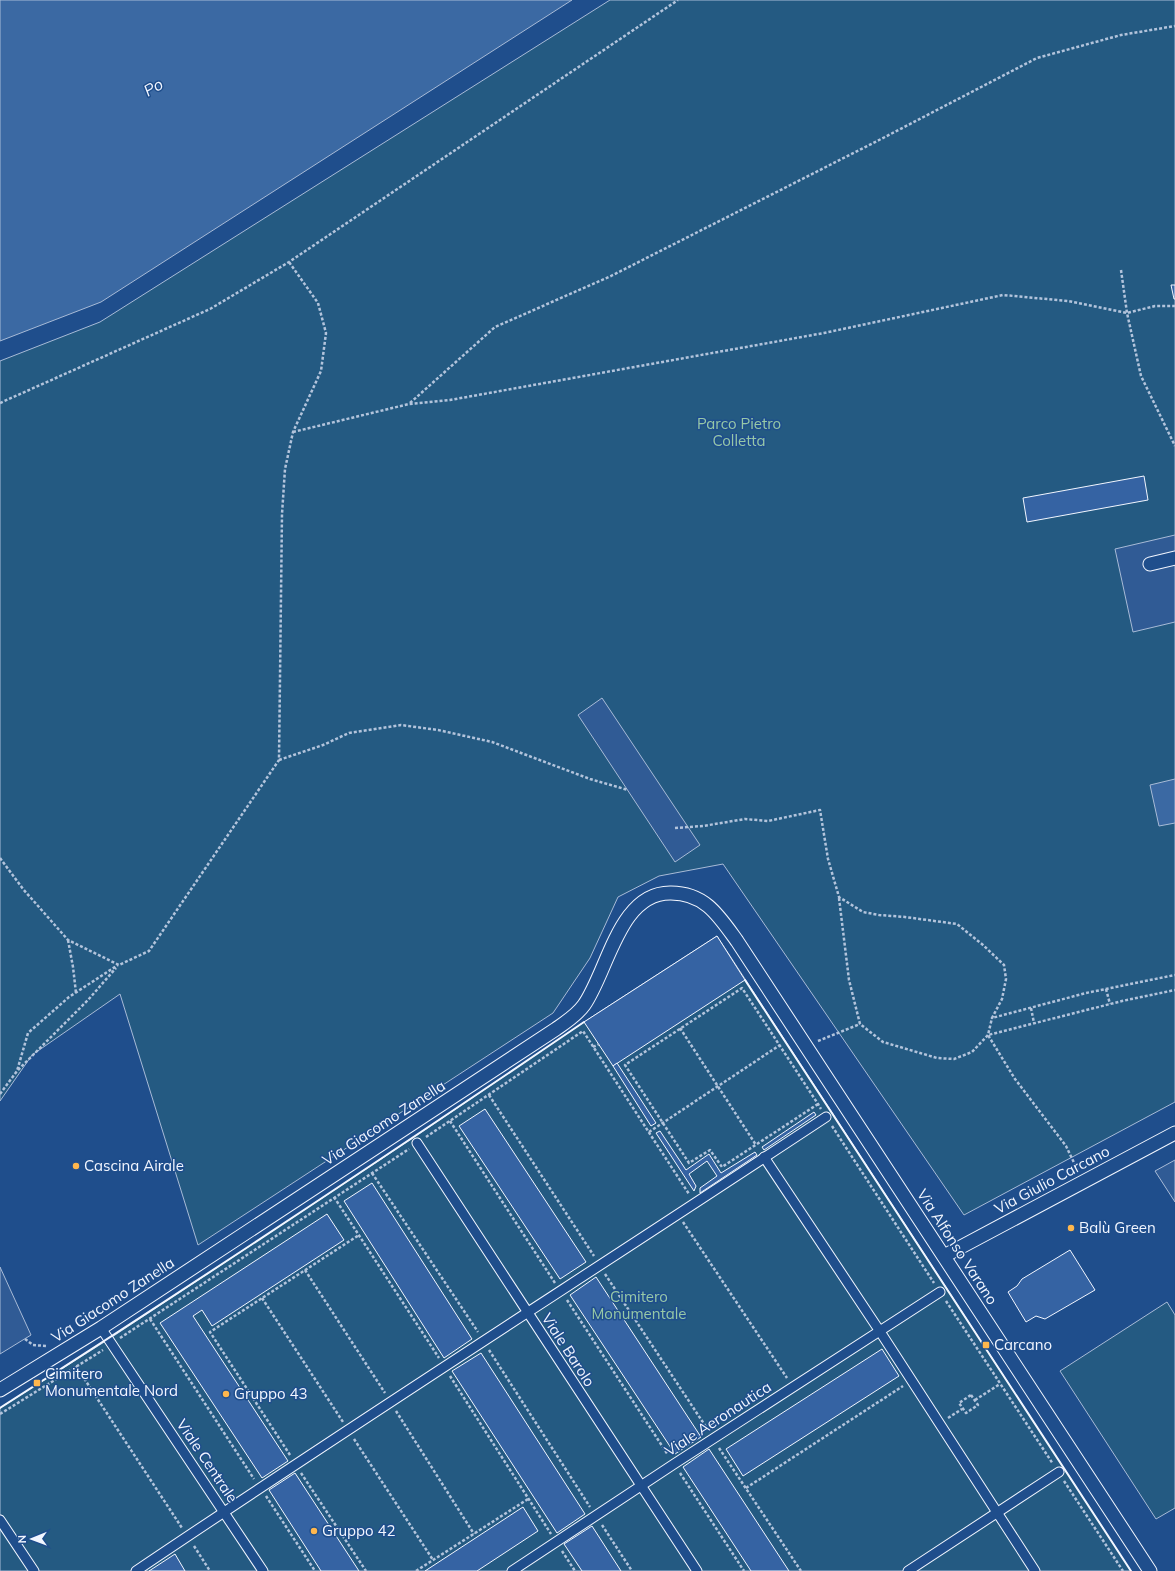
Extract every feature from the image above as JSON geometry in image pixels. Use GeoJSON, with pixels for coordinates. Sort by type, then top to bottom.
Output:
{"type":"FeatureCollection","features":[{"type":"Feature","properties":{"kind":"street"},"geometry":{"type":"LineString","coordinates":[[1150,564],[1175,558]]}},
{"type":"Feature","properties":{"kind":"street","name":"Via Giacomo Zanella"},"geometry":{"type":"LineString","coordinates":[[0,1390],[101,1328],[550,1033],[576,1014],[591,994],[620,930],[629,914],[651,897],[664,893],[680,893],[694,897],[707,904],[718,914],[737,941]]}},
{"type":"Feature","properties":{"kind":"street","name":"Via Alfonso Varano"},"geometry":{"type":"LineString","coordinates":[[737,941],[1150,1571]]}},
{"type":"Feature","properties":{"kind":"street"},"geometry":{"type":"LineString","coordinates":[[136,1571],[224,1511],[527,1312],[679,1215],[826,1116]]}},
{"type":"Feature","properties":{"kind":"street","name":"Via Giulio Carcano"},"geometry":{"type":"LineString","coordinates":[[944,1256],[1175,1133]]}},
{"type":"Feature","properties":{"kind":"street","name":"Viale Barolo"},"geometry":{"type":"LineString","coordinates":[[417,1143],[697,1571]]}},
{"type":"Feature","properties":{"kind":"street"},"geometry":{"type":"LineString","coordinates":[[764,1158],[880,1330],[1035,1571]]}},
{"type":"Feature","properties":{"kind":"street","name":"Viale Aeronautica"},"geometry":{"type":"LineString","coordinates":[[512,1571],[713,1438],[940,1292]]}},
{"type":"Feature","properties":{"kind":"street","name":"Viale Centrale"},"geometry":{"type":"LineString","coordinates":[[101,1328],[263,1571]]}},
{"type":"Feature","properties":{"kind":"street"},"geometry":{"type":"LineString","coordinates":[[908,1571],[1059,1472]]}},
{"type":"Feature","properties":{"kind":"street"},"geometry":{"type":"LineString","coordinates":[[0,1520],[34,1571]]}},
{"type":"Feature","properties":{"kind":"path"},"geometry":{"type":"LineString","coordinates":[[0,403],[210,309],[290,262],[678,0]]}},
{"type":"Feature","properties":{"kind":"path"},"geometry":{"type":"LineString","coordinates":[[409,404],[495,327],[611,276],[1038,58],[1121,35],[1175,26]]}},
{"type":"Feature","properties":{"kind":"path"},"geometry":{"type":"LineString","coordinates":[[17,1071],[28,1033],[76,993],[119,965],[149,951],[279,760],[282,514],[285,469],[293,432],[321,371],[326,333],[318,303],[290,262]]}},
{"type":"Feature","properties":{"kind":"path"},"geometry":{"type":"LineString","coordinates":[[1121,270],[1127,313],[1141,376],[1175,446]]}},
{"type":"Feature","properties":{"kind":"path"},"geometry":{"type":"LineString","coordinates":[[293,432],[409,404],[458,399],[824,333],[1003,295],[1068,301],[1127,313],[1155,306],[1175,306]]}},
{"type":"Feature","properties":{"kind":"path"},"geometry":{"type":"LineString","coordinates":[[279,760],[323,745],[349,733],[401,725],[438,730],[492,742],[590,779],[628,790]]}},
{"type":"Feature","properties":{"kind":"path"},"geometry":{"type":"LineString","coordinates":[[675,828],[703,826],[745,819],[768,821],[820,810],[828,859],[839,897],[849,980],[860,1024],[883,1042],[943,1058],[954,1059],[972,1052],[988,1035],[992,1018],[1002,999],[1006,979],[1004,965],[983,945],[957,924],[863,912],[839,897]]}},
{"type":"Feature","properties":{"kind":"path"},"geometry":{"type":"LineString","coordinates":[[0,858],[22,889],[68,940],[119,965]]}},
{"type":"Feature","properties":{"kind":"path"},"geometry":{"type":"LineString","coordinates":[[68,940],[76,993]]}},
{"type":"Feature","properties":{"kind":"path"},"geometry":{"type":"LineString","coordinates":[[0,1094],[17,1071],[88,1000],[119,965]]}},
{"type":"Feature","properties":{"kind":"path"},"geometry":{"type":"LineString","coordinates":[[992,1018],[1106,989],[1175,975]]}},
{"type":"Feature","properties":{"kind":"path"},"geometry":{"type":"LineString","coordinates":[[818,1104],[722,1167],[710,1150],[689,1163],[625,1065],[742,988],[780,1045],[1000,1384],[1123,1571]]}},
{"type":"Feature","properties":{"kind":"path"},"geometry":{"type":"LineString","coordinates":[[1106,989],[1110,1004]]}},
{"type":"Feature","properties":{"kind":"path"},"geometry":{"type":"LineString","coordinates":[[988,1035],[1110,1004],[1175,990]]}},
{"type":"Feature","properties":{"kind":"path"},"geometry":{"type":"LineString","coordinates":[[1031,1008],[1034,1023]]}},
{"type":"Feature","properties":{"kind":"path"},"geometry":{"type":"LineString","coordinates":[[807,1046],[860,1024]]}},
{"type":"Feature","properties":{"kind":"path"},"geometry":{"type":"LineString","coordinates":[[680,1028],[764,1158]]}},
{"type":"Feature","properties":{"kind":"path"},"geometry":{"type":"LineString","coordinates":[[0,1414],[112,1344],[450,1122],[583,1032],[695,1204]]}},
{"type":"Feature","properties":{"kind":"path"},"geometry":{"type":"LineString","coordinates":[[988,1035],[1015,1079],[1066,1146],[1083,1182]]}},
{"type":"Feature","properties":{"kind":"path"},"geometry":{"type":"LineString","coordinates":[[593,1047],[599,1044]]}},
{"type":"Feature","properties":{"kind":"path"},"geometry":{"type":"LineString","coordinates":[[649,1132],[780,1045]]}},
{"type":"Feature","properties":{"kind":"path"},"geometry":{"type":"LineString","coordinates":[[489,1095],[801,1571]]}},
{"type":"Feature","properties":{"kind":"path"},"geometry":{"type":"LineString","coordinates":[[450,1122],[744,1571]]}},
{"type":"Feature","properties":{"kind":"path"},"geometry":{"type":"LineString","coordinates":[[372,1173],[484,1341],[632,1571]]}},
{"type":"Feature","properties":{"kind":"path"},"geometry":{"type":"LineString","coordinates":[[334,1197],[445,1367],[575,1571]]}},
{"type":"Feature","properties":{"kind":"path"},"geometry":{"type":"LineString","coordinates":[[679,1215],[792,1387]]}},
{"type":"Feature","properties":{"kind":"path"},"geometry":{"type":"LineString","coordinates":[[358,1235],[210,1332],[366,1571]]}},
{"type":"Feature","properties":{"kind":"path"},"geometry":{"type":"LineString","coordinates":[[150,1319],[315,1571]]}},
{"type":"Feature","properties":{"kind":"path"},"geometry":{"type":"LineString","coordinates":[[76,1366],[210,1571]]}},
{"type":"Feature","properties":{"kind":"path"},"geometry":{"type":"LineString","coordinates":[[746,1488],[912,1380]]}},
{"type":"Feature","properties":{"kind":"path"},"geometry":{"type":"LineString","coordinates":[[975,1400],[1000,1384]]}},
{"type":"Feature","properties":{"kind":"path"},"geometry":{"type":"LineString","coordinates":[[971,1395],[978,1405],[966,1413],[962,1408],[959,1403],[971,1395]]}},
{"type":"Feature","properties":{"kind":"path"},"geometry":{"type":"LineString","coordinates":[[940,1423],[962,1408]]}},
{"type":"Feature","properties":{"kind":"path"},"geometry":{"type":"LineString","coordinates":[[416,1571],[528,1499]]}},
{"type":"Feature","properties":{"kind":"green space","name":"Parco Pietro Colletta"},"geometry":{"type":"Polygon","coordinates":[[[610,0],[1175,0],[1175,1102],[964,1215],[723,864],[659,876],[618,897],[590,958],[553,1013],[198,1245],[120,994],[32,1055],[0,1101],[0,361],[100,322],[610,0]]]}},
{"type":"Feature","properties":{"kind":"green space","name":"Cimitero Monumentale"},"geometry":{"type":"Polygon","coordinates":[[[717,936],[1131,1571],[0,1571],[0,1408],[109,1339],[413,1138],[584,1022],[717,936]]]}},
{"type":"Feature","properties":{"kind":"green space"},"geometry":{"type":"Polygon","coordinates":[[[1167,1302],[1175,1315],[1175,1508],[1156,1519],[1060,1371],[1167,1302]]]}},
{"type":"Feature","properties":{"kind":"shaded area"},"geometry":{"type":"Polygon","coordinates":[[[1175,535],[1175,622],[1133,632],[1115,549],[1175,535]]]}},
{"type":"Feature","properties":{"kind":"shaded area"},"geometry":{"type":"Polygon","coordinates":[[[602,698],[700,845],[675,862],[578,715],[602,698]]]}},
{"type":"Feature","properties":{"kind":"shaded area"},"geometry":{"type":"Polygon","coordinates":[[[1175,1160],[1175,1202],[1155,1171],[1175,1160]]]}},
{"type":"Feature","properties":{"kind":"shaded area"},"geometry":{"type":"Polygon","coordinates":[[[0,1267],[31,1335],[0,1354],[0,1267]]]}},
{"type":"Feature","properties":{"kind":"water","name":"Po"},"geometry":{"type":"Polygon","coordinates":[[[0,0],[572,0],[101,302],[0,341],[0,0]]]}},
{"type":"Feature","properties":{"kind":"water"},"geometry":{"type":"Polygon","coordinates":[[[1175,779],[1175,823],[1159,826],[1150,785],[1175,779]]]}},
{"type":"Feature","properties":{"kind":"building"},"geometry":{"type":"Polygon","coordinates":[[[1171,285],[1175,285],[1175,299],[1174,299],[1171,285]]]}},
{"type":"Feature","properties":{"kind":"building"},"geometry":{"type":"Polygon","coordinates":[[[1144,476],[1148,500],[1027,522],[1023,498],[1144,476]]]}},
{"type":"Feature","properties":{"kind":"building"},"geometry":{"type":"Polygon","coordinates":[[[717,936],[745,980],[613,1066],[584,1022],[717,936]]]}},
{"type":"Feature","properties":{"kind":"building"},"geometry":{"type":"Polygon","coordinates":[[[617,1063],[656,1123],[651,1126],[613,1066],[617,1063]]]}},
{"type":"Feature","properties":{"kind":"building"},"geometry":{"type":"Polygon","coordinates":[[[485,1109],[586,1262],[560,1279],[459,1126],[485,1109]]]}},
{"type":"Feature","properties":{"kind":"building"},"geometry":{"type":"Polygon","coordinates":[[[814,1112],[816,1115],[764,1150],[762,1147],[814,1112]]]}},
{"type":"Feature","properties":{"kind":"building"},"geometry":{"type":"Polygon","coordinates":[[[660,1131],[686,1170],[709,1154],[721,1173],[755,1152],[757,1155],[700,1193],[700,1188],[717,1176],[707,1161],[689,1174],[696,1186],[694,1191],[656,1133],[660,1131]]]}},
{"type":"Feature","properties":{"kind":"building"},"geometry":{"type":"Polygon","coordinates":[[[372,1183],[472,1339],[444,1358],[344,1201],[372,1183]]]}},
{"type":"Feature","properties":{"kind":"building","name":"Gruppo 43"},"geometry":{"type":"Polygon","coordinates":[[[327,1214],[344,1240],[212,1326],[202,1310],[193,1316],[288,1461],[262,1478],[160,1323],[327,1214]]]}},
{"type":"Feature","properties":{"kind":"building"},"geometry":{"type":"Polygon","coordinates":[[[1070,1250],[1095,1290],[1045,1319],[1036,1316],[1026,1322],[1008,1292],[1017,1286],[1022,1279],[1070,1250]]]}},
{"type":"Feature","properties":{"kind":"building"},"geometry":{"type":"Polygon","coordinates":[[[596,1277],[701,1437],[675,1454],[570,1295],[596,1277]]]}},
{"type":"Feature","properties":{"kind":"building"},"geometry":{"type":"Polygon","coordinates":[[[882,1349],[899,1376],[743,1476],[726,1449],[882,1349]]]}},
{"type":"Feature","properties":{"kind":"building"},"geometry":{"type":"Polygon","coordinates":[[[481,1353],[585,1514],[557,1533],[452,1371],[481,1353]]]}},
{"type":"Feature","properties":{"kind":"building"},"geometry":{"type":"Polygon","coordinates":[[[709,1449],[789,1571],[751,1571],[683,1467],[709,1449]]]}},
{"type":"Feature","properties":{"kind":"building","name":"Gruppo 42"},"geometry":{"type":"Polygon","coordinates":[[[295,1473],[359,1571],[321,1571],[269,1490],[295,1473]]]}},
{"type":"Feature","properties":{"kind":"building","name":"Gruppo 42"},"geometry":{"type":"Polygon","coordinates":[[[523,1507],[538,1531],[477,1571],[425,1571],[523,1507]]]}},
{"type":"Feature","properties":{"kind":"building"},"geometry":{"type":"Polygon","coordinates":[[[592,1526],[621,1571],[582,1571],[564,1544],[592,1526]]]}},
{"type":"Feature","properties":{"kind":"building"},"geometry":{"type":"Polygon","coordinates":[[[175,1554],[185,1571],[149,1571],[175,1554]]]}},
{"type":"Feature","properties":{"kind":"wall"},"geometry":{"type":"LineString","coordinates":[[745,980],[1131,1571]]}},
{"type":"Feature","properties":{"kind":"wall"},"geometry":{"type":"LineString","coordinates":[[0,1408],[294,1217],[584,1022]]}},
{"type":"Feature","properties":{"kind":"place","name":"Cascina Airale"},"geometry":{"type":"Point","coordinates":[76,1166]}},
{"type":"Feature","properties":{"kind":"place","name":"Balù Green"},"geometry":{"type":"Point","coordinates":[1071,1228]}},
{"type":"Feature","properties":{"kind":"place","name":"Carcano"},"geometry":{"type":"Point","coordinates":[986,1345]}},
{"type":"Feature","properties":{"kind":"place","name":"Cimitero Monumentale Nord"},"geometry":{"type":"Point","coordinates":[37,1383]}},
{"type":"Feature","properties":{"kind":"place","name":"Gruppo 43"},"geometry":{"type":"Point","coordinates":[226,1394]}},
{"type":"Feature","properties":{"kind":"place","name":"Gruppo 42"},"geometry":{"type":"Point","coordinates":[314,1531]}}]}
